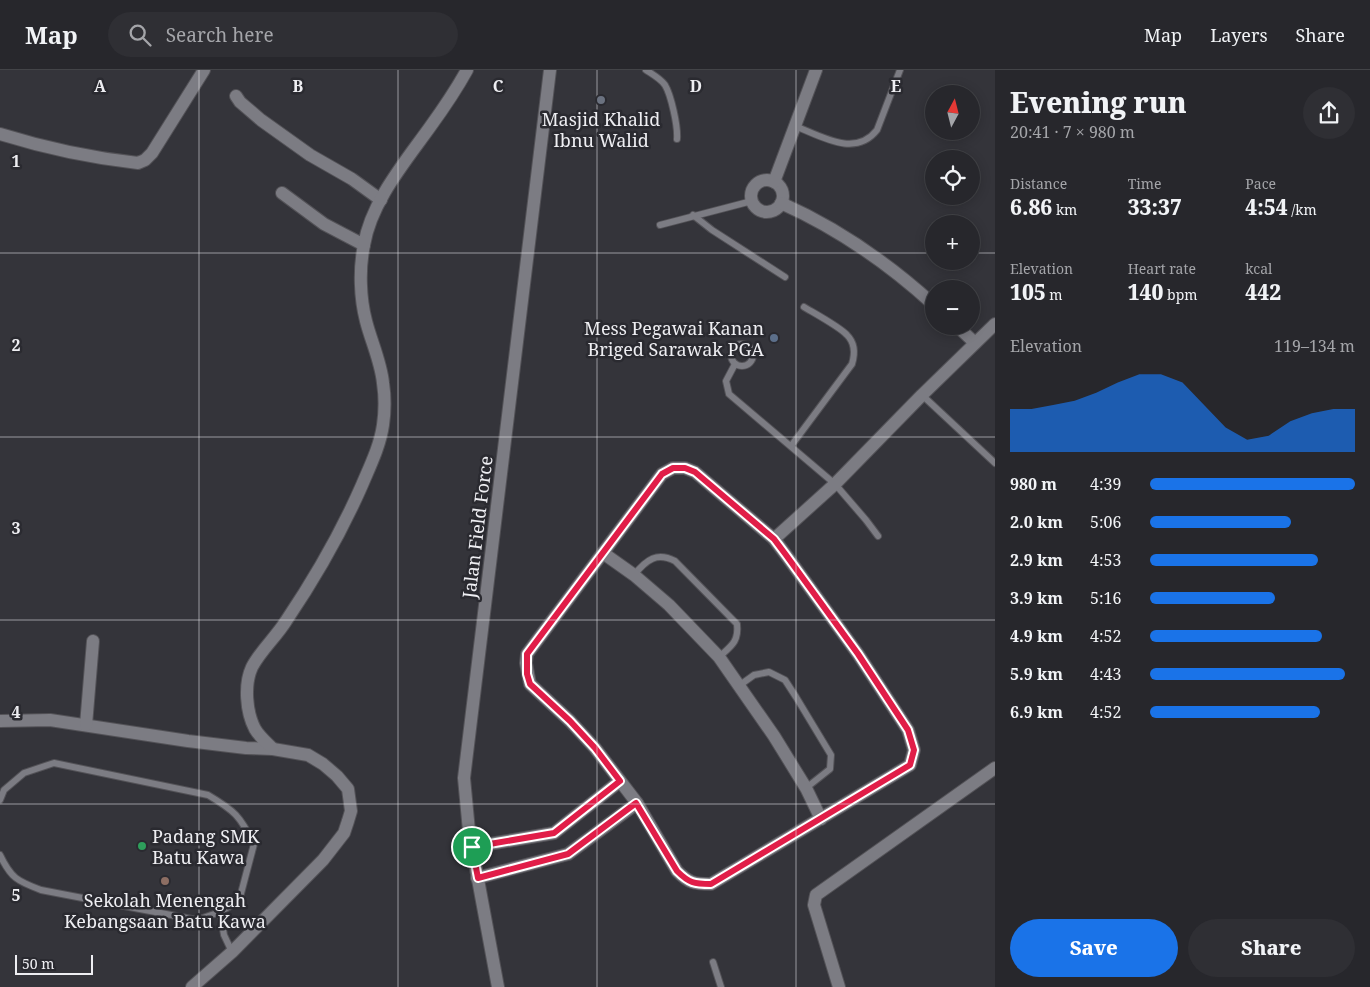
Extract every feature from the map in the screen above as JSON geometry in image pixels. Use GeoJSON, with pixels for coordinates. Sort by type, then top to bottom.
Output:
{"type":"FeatureCollection","features":[{"type":"Feature","properties":{"kind":"street"},"geometry":{"type":"LineString","coordinates":[[0,134],[28,143],[88,156],[138,163],[145,160],[152,153],[204,70]]}},
{"type":"Feature","properties":{"kind":"street"},"geometry":{"type":"LineString","coordinates":[[273,749],[255,729],[249,710],[246,689],[249,676],[259,657],[279,632],[307,590],[338,536],[375,455],[383,425],[383,381],[365,320],[362,297],[364,245],[381,200],[403,163],[431,126],[467,70]]}},
{"type":"Feature","properties":{"kind":"street","name":"Jalan Field Force"},"geometry":{"type":"LineString","coordinates":[[498,987],[472,847],[464,778],[550,70]]}},
{"type":"Feature","properties":{"kind":"street"},"geometry":{"type":"LineString","coordinates":[[774,182],[816,70]]}},
{"type":"Feature","properties":{"kind":"street"},"geometry":{"type":"LineString","coordinates":[[236,96],[240,102],[261,120],[310,155],[345,174],[381,200]]}},
{"type":"Feature","properties":{"kind":"street"},"geometry":{"type":"LineString","coordinates":[[768,180],[774,182],[782,191],[781,203],[772,211],[766,212],[755,207],[752,201],[751,195],[756,184],[768,180]]}},
{"type":"Feature","properties":{"kind":"street"},"geometry":{"type":"LineString","coordinates":[[282,193],[324,224],[364,245]]}},
{"type":"Feature","properties":{"kind":"street"},"geometry":{"type":"LineString","coordinates":[[781,203],[809,216],[887,266],[925,298]]}},
{"type":"Feature","properties":{"kind":"street"},"geometry":{"type":"LineString","coordinates":[[774,539],[835,484],[995,324]]}},
{"type":"Feature","properties":{"kind":"street"},"geometry":{"type":"LineString","coordinates":[[967,335],[975,343]]}},
{"type":"Feature","properties":{"kind":"street"},"geometry":{"type":"LineString","coordinates":[[673,468],[685,468],[695,472],[774,539],[868,669],[908,730],[914,750],[910,765],[711,884],[695,884],[685,879],[677,871],[636,803],[595,748],[570,721],[530,684],[526,663],[527,654],[603,553],[662,474],[673,468]]}},
{"type":"Feature","properties":{"kind":"street"},"geometry":{"type":"LineString","coordinates":[[603,553],[634,575],[669,605],[719,657],[774,736],[806,788],[821,819]]}},
{"type":"Feature","properties":{"kind":"street"},"geometry":{"type":"LineString","coordinates":[[86,725],[93,641]]}},
{"type":"Feature","properties":{"kind":"street"},"geometry":{"type":"LineString","coordinates":[[0,721],[50,720],[198,742],[246,748],[273,749],[308,755],[323,764],[337,776],[348,790],[351,811],[344,833],[323,860],[232,952],[192,987]]}},
{"type":"Feature","properties":{"kind":"street"},"geometry":{"type":"LineString","coordinates":[[839,987],[814,905],[816,895],[995,768]]}},
{"type":"Feature","properties":{"kind":"street"},"geometry":{"type":"LineString","coordinates":[[472,847],[554,833],[620,781]]}},
{"type":"Feature","properties":{"kind":"street"},"geometry":{"type":"LineString","coordinates":[[478,878],[568,854],[636,803]]}},
{"type":"Feature","properties":{"kind":"lane"},"geometry":{"type":"LineString","coordinates":[[646,70],[665,84],[678,132],[677,139]]}},
{"type":"Feature","properties":{"kind":"lane"},"geometry":{"type":"LineString","coordinates":[[795,126],[844,144],[858,144],[870,138],[877,130],[900,70]]}},
{"type":"Feature","properties":{"kind":"lane"},"geometry":{"type":"LineString","coordinates":[[660,225],[752,201]]}},
{"type":"Feature","properties":{"kind":"lane"},"geometry":{"type":"LineString","coordinates":[[694,215],[712,230],[785,278]]}},
{"type":"Feature","properties":{"kind":"lane"},"geometry":{"type":"LineString","coordinates":[[792,446],[852,364],[855,354],[847,334],[804,307]]}},
{"type":"Feature","properties":{"kind":"lane"},"geometry":{"type":"LineString","coordinates":[[735,364],[726,381],[729,394],[835,484],[878,536]]}},
{"type":"Feature","properties":{"kind":"lane"},"geometry":{"type":"LineString","coordinates":[[922,395],[995,463]]}},
{"type":"Feature","properties":{"kind":"lane"},"geometry":{"type":"LineString","coordinates":[[634,575],[652,558],[662,556],[676,561],[737,624],[736,642],[719,657]]}},
{"type":"Feature","properties":{"kind":"lane"},"geometry":{"type":"LineString","coordinates":[[740,685],[754,675],[769,672],[784,680],[796,697],[830,755],[830,769],[806,788]]}},
{"type":"Feature","properties":{"kind":"lane"},"geometry":{"type":"LineString","coordinates":[[0,800],[4,790],[24,773],[54,763],[208,795],[229,808],[242,820],[254,844],[239,901],[220,912],[197,920],[40,890],[19,882],[5,866],[0,855]]}},
{"type":"Feature","properties":{"kind":"lane"},"geometry":{"type":"LineString","coordinates":[[220,912],[224,935],[232,952]]}},
{"type":"Feature","properties":{"kind":"lane"},"geometry":{"type":"LineString","coordinates":[[713,962],[721,987]]}},
{"type":"Feature","properties":{"kind":"place","name":"Masjid Khalid Ibnu Walid"},"geometry":{"type":"Point","coordinates":[601,100]}},
{"type":"Feature","properties":{"kind":"place","name":"Mess Pegawai Kanan Briged Sarawak PGA"},"geometry":{"type":"Point","coordinates":[774,338]}},
{"type":"Feature","properties":{"kind":"place","name":"Padang SMK Batu Kawa"},"geometry":{"type":"Point","coordinates":[142,846]}},
{"type":"Feature","properties":{"kind":"place","name":"Sekolah Menengah Kebangsaan Batu Kawa"},"geometry":{"type":"Point","coordinates":[165,881]}},
{"type":"Feature","properties":{"kind":"route"},"geometry":{"type":"LineString","coordinates":[[673,468],[685,468],[695,472],[774,539],[858,654],[908,730],[914,750],[910,765],[711,884],[695,884],[685,879],[677,871],[636,803],[568,854],[531,864],[478,878],[472,847],[554,833],[620,781],[595,748],[570,721],[530,684],[527,674],[527,654],[662,474],[673,468]]}}]}
